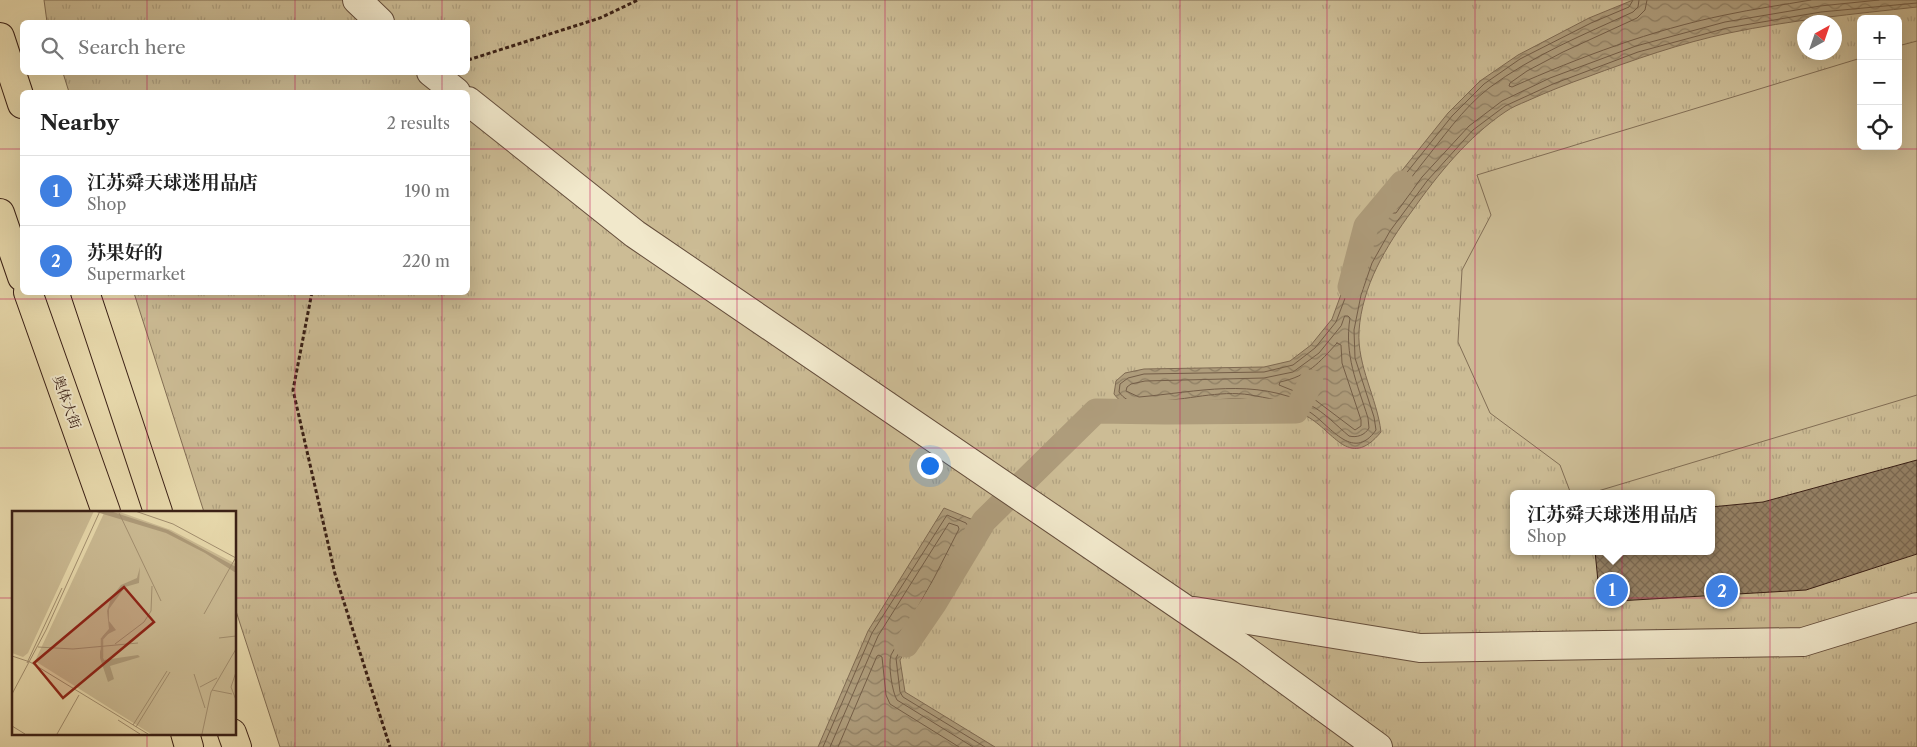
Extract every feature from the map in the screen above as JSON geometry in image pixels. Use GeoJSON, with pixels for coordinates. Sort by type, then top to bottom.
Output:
{"type":"FeatureCollection","features":[{"type":"Feature","properties":{"kind":"main road"},"geometry":{"type":"LineString","coordinates":[[0,37],[20,98]]}},
{"type":"Feature","properties":{"kind":"main road"},"geometry":{"type":"LineString","coordinates":[[0,214],[20,271]]}},
{"type":"Feature","properties":{"kind":"main road","name":"奥体大街"},"geometry":{"type":"LineString","coordinates":[[29,295],[106,511]]}},
{"type":"Feature","properties":{"kind":"main road"},"geometry":{"type":"LineString","coordinates":[[86,295],[158,511]]}},
{"type":"Feature","properties":{"kind":"main road"},"geometry":{"type":"LineString","coordinates":[[184,734],[189,747]]}},
{"type":"Feature","properties":{"kind":"main road"},"geometry":{"type":"LineString","coordinates":[[232,734],[237,747]]}},
{"type":"Feature","properties":{"kind":"lane"},"geometry":{"type":"LineString","coordinates":[[357,0],[378,20]]}},
{"type":"Feature","properties":{"kind":"lane"},"geometry":{"type":"LineString","coordinates":[[435,75],[454,90]]}},
{"type":"Feature","properties":{"kind":"lane"},"geometry":{"type":"LineString","coordinates":[[470,103],[635,234],[1245,650],[1378,747]]}},
{"type":"Feature","properties":{"kind":"lane"},"geometry":{"type":"LineString","coordinates":[[1184,609],[1420,648],[1803,642],[1917,607]]}},
{"type":"Feature","properties":{"kind":"path"},"geometry":{"type":"LineString","coordinates":[[470,59],[600,18],[638,0]]}},
{"type":"Feature","properties":{"kind":"path"},"geometry":{"type":"LineString","coordinates":[[311,295],[293,390],[335,574],[390,747]]}},
{"type":"Feature","properties":{"kind":"green space"},"geometry":{"type":"Polygon","coordinates":[[[44,0],[1917,0],[1917,747],[280,747],[236,611],[236,511],[204,511],[135,295],[470,295],[470,90],[68,90],[64,75],[470,75],[470,20],[47,20],[44,0]]]}},
{"type":"Feature","properties":{"kind":"green space"},"geometry":{"type":"Polygon","coordinates":[[[1917,41],[1917,395],[1601,490],[1569,490],[1560,465],[1490,413],[1458,342],[1462,270],[1491,215],[1477,175],[1857,59],[1857,150],[1902,150],[1902,45],[1917,41]]]}},
{"type":"Feature","properties":{"kind":"water"},"geometry":{"type":"Polygon","coordinates":[[[1633,0],[1917,0],[1917,7],[1842,16],[1797,15],[1797,21],[1729,33],[1675,47],[1557,88],[1513,107],[1491,122],[1454,157],[1422,197],[1393,238],[1370,282],[1361,314],[1359,344],[1381,432],[1369,443],[1359,448],[1350,448],[1341,443],[1304,415],[1285,407],[1265,402],[1230,399],[1138,409],[1123,403],[1114,394],[1116,381],[1125,373],[1144,369],[1264,367],[1290,361],[1311,345],[1332,319],[1350,270],[1396,178],[1448,113],[1480,81],[1518,55],[1589,18],[1633,0]]]}},
{"type":"Feature","properties":{"kind":"water"},"geometry":{"type":"Polygon","coordinates":[[[944,508],[976,521],[944,583],[900,660],[905,692],[995,747],[818,747],[868,631],[944,508]]]}},
{"type":"Feature","properties":{"kind":"building"},"geometry":{"type":"Polygon","coordinates":[[[1917,460],[1917,554],[1806,590],[1600,602],[1595,555],[1715,555],[1715,507],[1763,502],[1917,460]]]}},
{"type":"Feature","properties":{"kind":"waterway"},"geometry":{"type":"LineString","coordinates":[[1350,287],[1366,226],[1402,183]]}},
{"type":"Feature","properties":{"kind":"waterway"},"geometry":{"type":"LineString","coordinates":[[906,645],[934,604],[984,521],[1096,411],[1296,411],[1311,382]]}},
{"type":"Feature","properties":{"kind":"place","name":"江苏舜天球迷用品店"},"geometry":{"type":"Point","coordinates":[1612,590]}},
{"type":"Feature","properties":{"kind":"place","name":"苏果好的"},"geometry":{"type":"Point","coordinates":[1722,591]}}]}
